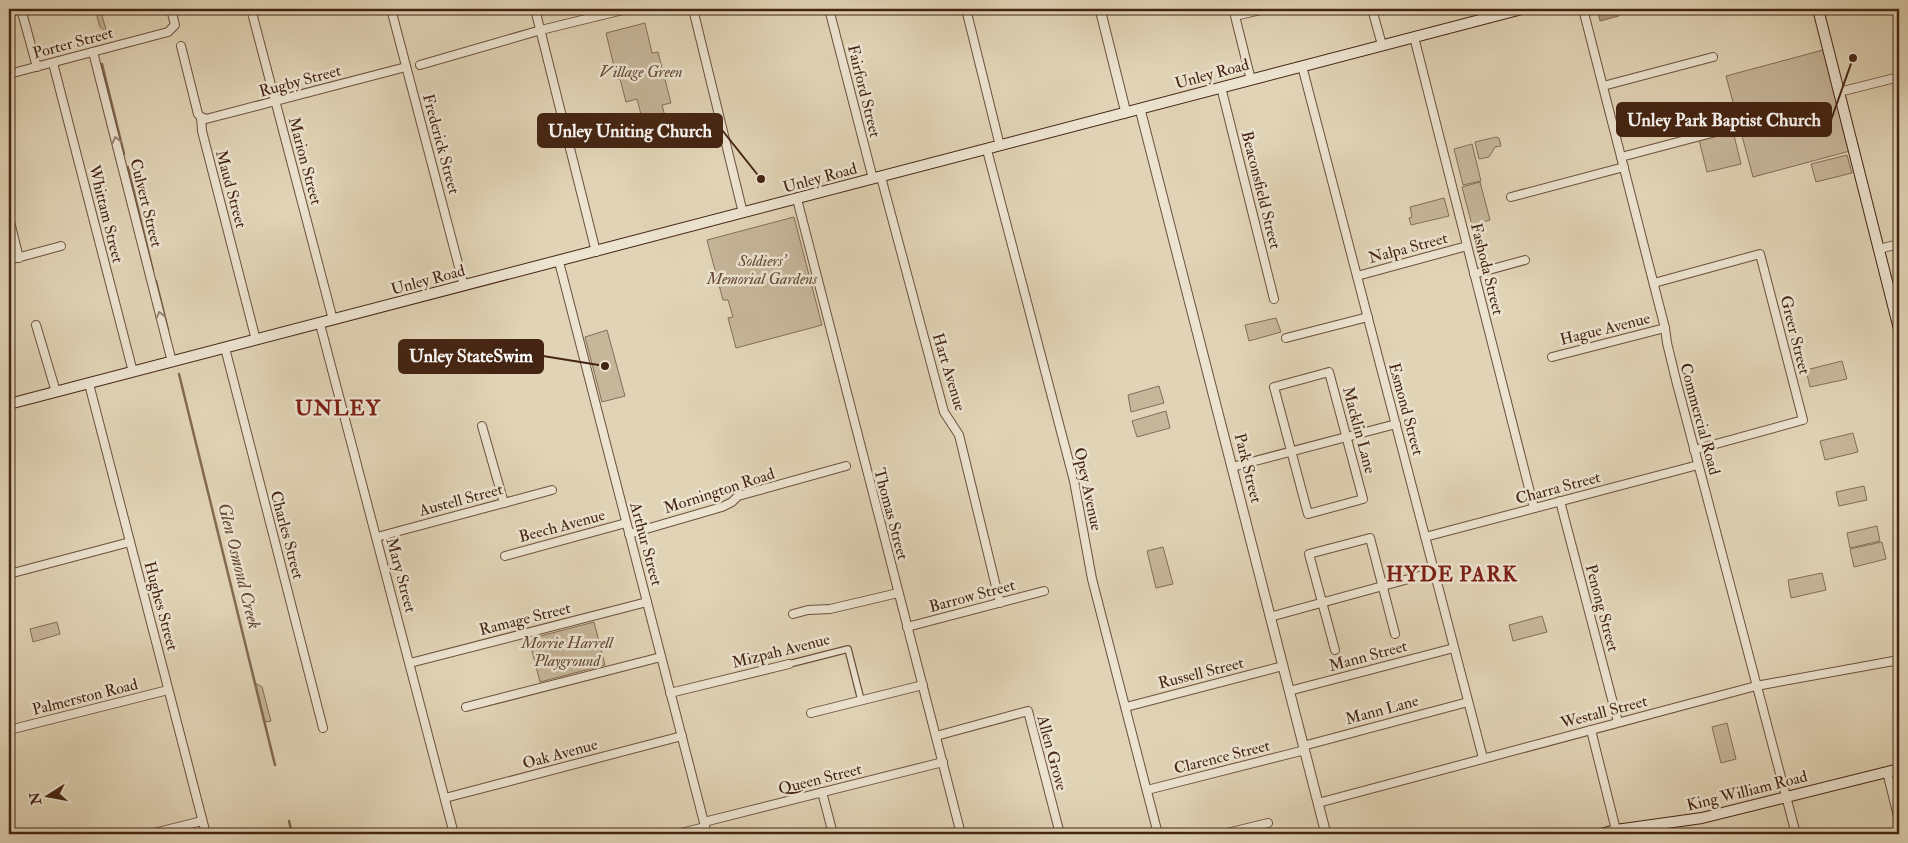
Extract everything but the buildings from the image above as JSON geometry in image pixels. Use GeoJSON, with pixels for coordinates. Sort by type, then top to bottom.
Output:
{"type":"FeatureCollection","features":[{"type":"Feature","properties":{"kind":"main road","name":"Unley Road"},"geometry":{"type":"LineString","coordinates":[[9,404],[987,150],[1414,37],[1500,12],[1522,9]]}},
{"type":"Feature","properties":{"kind":"main road"},"geometry":{"type":"LineString","coordinates":[[1818,9],[1899,329]]}},
{"type":"Feature","properties":{"kind":"main road","name":"King William Road"},"geometry":{"type":"LineString","coordinates":[[1601,834],[1684,822],[1899,769]]}},
{"type":"Feature","properties":{"kind":"street"},"geometry":{"type":"LineString","coordinates":[[21,9],[36,66]]}},
{"type":"Feature","properties":{"kind":"street","name":"Porter Street"},"geometry":{"type":"LineString","coordinates":[[9,74],[168,32],[175,24],[171,9]]}},
{"type":"Feature","properties":{"kind":"street","name":"Marion Street"},"geometry":{"type":"LineString","coordinates":[[251,9],[333,320]]}},
{"type":"Feature","properties":{"kind":"street","name":"Frederick Street"},"geometry":{"type":"LineString","coordinates":[[391,9],[464,286]]}},
{"type":"Feature","properties":{"kind":"street"},"geometry":{"type":"LineString","coordinates":[[535,9],[596,252]]}},
{"type":"Feature","properties":{"kind":"street"},"geometry":{"type":"LineString","coordinates":[[420,65],[541,30],[627,9]]}},
{"type":"Feature","properties":{"kind":"street"},"geometry":{"type":"LineString","coordinates":[[693,9],[742,214]]}},
{"type":"Feature","properties":{"kind":"street","name":"Fairford Street"},"geometry":{"type":"LineString","coordinates":[[829,9],[877,178]]}},
{"type":"Feature","properties":{"kind":"street"},"geometry":{"type":"LineString","coordinates":[[966,9],[1000,146]]}},
{"type":"Feature","properties":{"kind":"street"},"geometry":{"type":"LineString","coordinates":[[1100,9],[1126,113]]}},
{"type":"Feature","properties":{"kind":"street"},"geometry":{"type":"LineString","coordinates":[[1251,80],[1233,11],[1265,9]]}},
{"type":"Feature","properties":{"kind":"street"},"geometry":{"type":"LineString","coordinates":[[1372,9],[1382,45]]}},
{"type":"Feature","properties":{"kind":"street","name":"Commercial Road"},"geometry":{"type":"LineString","coordinates":[[1583,9],[1654,283],[1694,450],[1796,834]]}},
{"type":"Feature","properties":{"kind":"street","name":"Fashoda Street"},"geometry":{"type":"LineString","coordinates":[[1414,37],[1534,508]]}},
{"type":"Feature","properties":{"kind":"street","name":"Maud Street"},"geometry":{"type":"LineString","coordinates":[[181,46],[198,114],[201,117],[202,131],[256,340]]}},
{"type":"Feature","properties":{"kind":"street","name":"Culvert Street"},"geometry":{"type":"LineString","coordinates":[[93,52],[172,362]]}},
{"type":"Feature","properties":{"kind":"street"},"geometry":{"type":"LineString","coordinates":[[1603,86],[1713,57]]}},
{"type":"Feature","properties":{"kind":"street","name":"Whittam Street"},"geometry":{"type":"LineString","coordinates":[[53,63],[133,372]]}},
{"type":"Feature","properties":{"kind":"street","name":"Esmond Street"},"geometry":{"type":"LineString","coordinates":[[1302,66],[1482,758]]}},
{"type":"Feature","properties":{"kind":"street","name":"Rugby Street"},"geometry":{"type":"LineString","coordinates":[[201,117],[206,119],[276,102],[406,67]]}},
{"type":"Feature","properties":{"kind":"street"},"geometry":{"type":"LineString","coordinates":[[1839,92],[1899,77]]}},
{"type":"Feature","properties":{"kind":"street","name":"Beaconsfield Street"},"geometry":{"type":"LineString","coordinates":[[1221,88],[1274,299]]}},
{"type":"Feature","properties":{"kind":"street","name":"Park Street"},"geometry":{"type":"LineString","coordinates":[[1140,109],[1326,834]]}},
{"type":"Feature","properties":{"kind":"street"},"geometry":{"type":"LineString","coordinates":[[1621,157],[1731,128]]}},
{"type":"Feature","properties":{"kind":"street","name":"Opey Avenue"},"geometry":{"type":"LineString","coordinates":[[987,150],[1074,481],[1092,579],[1158,834]]}},
{"type":"Feature","properties":{"kind":"street"},"geometry":{"type":"LineString","coordinates":[[1511,197],[1624,168]]}},
{"type":"Feature","properties":{"kind":"street","name":"Hart Avenue"},"geometry":{"type":"LineString","coordinates":[[877,178],[944,412],[958,435],[1000,603]]}},
{"type":"Feature","properties":{"kind":"street","name":"Thomas Street"},"geometry":{"type":"LineString","coordinates":[[796,199],[961,834]]}},
{"type":"Feature","properties":{"kind":"street"},"geometry":{"type":"LineString","coordinates":[[9,218],[19,258]]}},
{"type":"Feature","properties":{"kind":"street"},"geometry":{"type":"LineString","coordinates":[[1879,249],[1899,244]]}},
{"type":"Feature","properties":{"kind":"street"},"geometry":{"type":"LineString","coordinates":[[9,260],[61,246]]}},
{"type":"Feature","properties":{"kind":"street","name":"Nalpa Street"},"geometry":{"type":"LineString","coordinates":[[1357,276],[1467,246]]}},
{"type":"Feature","properties":{"kind":"street","name":"Greer Street"},"geometry":{"type":"LineString","coordinates":[[1654,283],[1760,254],[1803,420],[1694,450]]}},
{"type":"Feature","properties":{"kind":"street"},"geometry":{"type":"LineString","coordinates":[[1474,274],[1524,260]]}},
{"type":"Feature","properties":{"kind":"street","name":"Arthur Street"},"geometry":{"type":"LineString","coordinates":[[559,262],[705,828]]}},
{"type":"Feature","properties":{"kind":"street"},"geometry":{"type":"LineString","coordinates":[[1286,338],[1368,317]]}},
{"type":"Feature","properties":{"kind":"street","name":"Mary Street"},"geometry":{"type":"LineString","coordinates":[[320,324],[454,834]]}},
{"type":"Feature","properties":{"kind":"street"},"geometry":{"type":"LineString","coordinates":[[36,325],[56,392]]}},
{"type":"Feature","properties":{"kind":"street","name":"Hague Avenue"},"geometry":{"type":"LineString","coordinates":[[1552,357],[1665,328]]}},
{"type":"Feature","properties":{"kind":"street","name":"Charles Street"},"geometry":{"type":"LineString","coordinates":[[225,348],[323,728]]}},
{"type":"Feature","properties":{"kind":"street","name":"Macklin Lane"},"geometry":{"type":"LineString","coordinates":[[1329,372],[1363,499],[1308,514],[1291,452],[1274,387],[1329,372]]}},
{"type":"Feature","properties":{"kind":"street","name":"Hughes Street"},"geometry":{"type":"LineString","coordinates":[[89,384],[206,834]]}},
{"type":"Feature","properties":{"kind":"street"},"geometry":{"type":"LineString","coordinates":[[1232,467],[1396,424]]}},
{"type":"Feature","properties":{"kind":"street"},"geometry":{"type":"LineString","coordinates":[[482,426],[504,503]]}},
{"type":"Feature","properties":{"kind":"street","name":"Charra Street"},"geometry":{"type":"LineString","coordinates":[[1425,538],[1698,465]]}},
{"type":"Feature","properties":{"kind":"street","name":"Mornington Road"},"geometry":{"type":"LineString","coordinates":[[629,534],[722,507],[732,502],[738,496],[846,466]]}},
{"type":"Feature","properties":{"kind":"street","name":"Austell Street"},"geometry":{"type":"LineString","coordinates":[[377,538],[552,490]]}},
{"type":"Feature","properties":{"kind":"street","name":"Penong Street"},"geometry":{"type":"LineString","coordinates":[[1560,502],[1618,722]]}},
{"type":"Feature","properties":{"kind":"street","name":"Beech Avenue"},"geometry":{"type":"LineString","coordinates":[[505,556],[626,523]]}},
{"type":"Feature","properties":{"kind":"street"},"geometry":{"type":"LineString","coordinates":[[1335,650],[1309,554],[1370,538],[1396,634]]}},
{"type":"Feature","properties":{"kind":"street"},"geometry":{"type":"LineString","coordinates":[[9,574],[130,542]]}},
{"type":"Feature","properties":{"kind":"street"},"geometry":{"type":"LineString","coordinates":[[1270,617],[1434,572]]}},
{"type":"Feature","properties":{"kind":"street","name":"Barrow Street"},"geometry":{"type":"LineString","coordinates":[[907,627],[1044,591]]}},
{"type":"Feature","properties":{"kind":"street"},"geometry":{"type":"LineString","coordinates":[[793,614],[808,610],[830,609],[898,593]]}},
{"type":"Feature","properties":{"kind":"street","name":"Ramage Street"},"geometry":{"type":"LineString","coordinates":[[410,663],[647,602]]}},
{"type":"Feature","properties":{"kind":"street","name":"Mann Street"},"geometry":{"type":"LineString","coordinates":[[1290,691],[1454,648]]}},
{"type":"Feature","properties":{"kind":"street","name":"Mizpah Avenue"},"geometry":{"type":"LineString","coordinates":[[670,693],[848,649],[862,700]]}},
{"type":"Feature","properties":{"kind":"street"},"geometry":{"type":"LineString","coordinates":[[466,707],[661,657]]}},
{"type":"Feature","properties":{"kind":"street","name":"Westall Street"},"geometry":{"type":"LineString","coordinates":[[1318,803],[1756,686],[1899,660]]}},
{"type":"Feature","properties":{"kind":"street","name":"Russell Street"},"geometry":{"type":"LineString","coordinates":[[1126,707],[1283,666]]}},
{"type":"Feature","properties":{"kind":"street"},"geometry":{"type":"LineString","coordinates":[[811,713],[923,685]]}},
{"type":"Feature","properties":{"kind":"street","name":"Palmerston Road"},"geometry":{"type":"LineString","coordinates":[[9,730],[168,690]]}},
{"type":"Feature","properties":{"kind":"street","name":"Mann Lane"},"geometry":{"type":"LineString","coordinates":[[1304,748],[1468,702]]}},
{"type":"Feature","properties":{"kind":"street","name":"Allen Grove"},"geometry":{"type":"LineString","coordinates":[[936,736],[1028,711],[1060,834]]}},
{"type":"Feature","properties":{"kind":"street"},"geometry":{"type":"LineString","coordinates":[[1590,730],[1616,832]]}},
{"type":"Feature","properties":{"kind":"street","name":"Oak Avenue"},"geometry":{"type":"LineString","coordinates":[[445,798],[682,736]]}},
{"type":"Feature","properties":{"kind":"street","name":"Clarence Street"},"geometry":{"type":"LineString","coordinates":[[1147,790],[1304,748]]}},
{"type":"Feature","properties":{"kind":"street","name":"Queen Street"},"geometry":{"type":"LineString","coordinates":[[677,834],[705,828],[822,792],[943,762]]}},
{"type":"Feature","properties":{"kind":"street"},"geometry":{"type":"LineString","coordinates":[[1887,772],[1899,820]]}},
{"type":"Feature","properties":{"kind":"street"},"geometry":{"type":"LineString","coordinates":[[822,792],[833,834]]}},
{"type":"Feature","properties":{"kind":"street"},"geometry":{"type":"LineString","coordinates":[[150,834],[202,821]]}},
{"type":"Feature","properties":{"kind":"street"},"geometry":{"type":"LineString","coordinates":[[1223,834],[1268,823]]}},
{"type":"Feature","properties":{"kind":"green space"},"geometry":{"type":"Polygon","coordinates":[[[95,9],[100,9],[107,33],[100,27],[95,9]]]}},
{"type":"Feature","properties":{"kind":"green space","name":"Village Green"},"geometry":{"type":"Polygon","coordinates":[[[645,23],[652,53],[658,52],[671,103],[662,105],[666,120],[644,126],[637,99],[626,102],[620,79],[617,79],[606,33],[645,23]]]}},
{"type":"Feature","properties":{"kind":"green space"},"geometry":{"type":"Polygon","coordinates":[[[1823,50],[1850,151],[1753,177],[1726,76],[1823,50]]]}},
{"type":"Feature","properties":{"kind":"green space"},"geometry":{"type":"Polygon","coordinates":[[[1733,131],[1741,164],[1707,172],[1699,140],[1733,131]]]}},
{"type":"Feature","properties":{"kind":"green space"},"geometry":{"type":"Polygon","coordinates":[[[1499,138],[1501,146],[1495,147],[1489,157],[1479,159],[1475,142],[1499,138]]]}},
{"type":"Feature","properties":{"kind":"green space"},"geometry":{"type":"Polygon","coordinates":[[[1472,144],[1481,181],[1463,185],[1454,149],[1472,144]]]}},
{"type":"Feature","properties":{"kind":"green space"},"geometry":{"type":"Polygon","coordinates":[[[1847,155],[1852,173],[1816,182],[1811,164],[1847,155]]]}},
{"type":"Feature","properties":{"kind":"green space"},"geometry":{"type":"Polygon","coordinates":[[[1480,182],[1490,220],[1472,225],[1462,187],[1480,182]]]}},
{"type":"Feature","properties":{"kind":"green space"},"geometry":{"type":"Polygon","coordinates":[[[1444,198],[1449,216],[1411,225],[1409,218],[1412,217],[1410,207],[1444,198]]]}},
{"type":"Feature","properties":{"kind":"green space","name":"Soldiers' Memorial Gardens"},"geometry":{"type":"Polygon","coordinates":[[[794,217],[822,325],[736,348],[728,318],[733,317],[728,300],[723,300],[707,240],[794,217]]]}},
{"type":"Feature","properties":{"kind":"green space"},"geometry":{"type":"Polygon","coordinates":[[[1276,318],[1281,332],[1249,341],[1245,325],[1276,318]]]}},
{"type":"Feature","properties":{"kind":"green space"},"geometry":{"type":"Polygon","coordinates":[[[607,330],[625,396],[602,402],[585,337],[607,330]]]}},
{"type":"Feature","properties":{"kind":"green space"},"geometry":{"type":"Polygon","coordinates":[[[1842,361],[1847,379],[1810,387],[1806,370],[1842,361]]]}},
{"type":"Feature","properties":{"kind":"green space"},"geometry":{"type":"Polygon","coordinates":[[[1159,386],[1164,403],[1131,412],[1128,395],[1159,386]]]}},
{"type":"Feature","properties":{"kind":"green space"},"geometry":{"type":"Polygon","coordinates":[[[1166,411],[1170,428],[1137,437],[1132,421],[1166,411]]]}},
{"type":"Feature","properties":{"kind":"green space"},"geometry":{"type":"Polygon","coordinates":[[[1853,433],[1858,452],[1825,460],[1820,441],[1853,433]]]}},
{"type":"Feature","properties":{"kind":"green space"},"geometry":{"type":"Polygon","coordinates":[[[1864,486],[1867,500],[1839,506],[1836,492],[1864,486]]]}},
{"type":"Feature","properties":{"kind":"green space"},"geometry":{"type":"Polygon","coordinates":[[[1877,526],[1880,541],[1850,548],[1847,533],[1877,526]]]}},
{"type":"Feature","properties":{"kind":"green space"},"geometry":{"type":"Polygon","coordinates":[[[1882,542],[1886,559],[1854,567],[1850,549],[1882,542]]]}},
{"type":"Feature","properties":{"kind":"green space"},"geometry":{"type":"Polygon","coordinates":[[[1163,547],[1173,584],[1156,588],[1147,551],[1163,547]]]}},
{"type":"Feature","properties":{"kind":"green space"},"geometry":{"type":"Polygon","coordinates":[[[1822,573],[1826,590],[1791,598],[1788,580],[1822,573]]]}},
{"type":"Feature","properties":{"kind":"green space"},"geometry":{"type":"Polygon","coordinates":[[[1542,616],[1547,632],[1513,641],[1509,625],[1542,616]]]}},
{"type":"Feature","properties":{"kind":"green space"},"geometry":{"type":"Polygon","coordinates":[[[57,622],[60,634],[33,642],[30,629],[57,622]]]}},
{"type":"Feature","properties":{"kind":"green space","name":"Morrie Harrell Playground"},"geometry":{"type":"Polygon","coordinates":[[[594,622],[605,665],[540,682],[529,639],[594,622]]]}},
{"type":"Feature","properties":{"kind":"green space"},"geometry":{"type":"Polygon","coordinates":[[[255,683],[262,687],[271,721],[265,722],[255,683]]]}},
{"type":"Feature","properties":{"kind":"green space"},"geometry":{"type":"Polygon","coordinates":[[[1727,723],[1736,759],[1721,763],[1712,727],[1727,723]]]}},
{"type":"Feature","properties":{"kind":"shaded area"},"geometry":{"type":"Polygon","coordinates":[[[1617,9],[1619,16],[1600,21],[1598,12],[1617,9]]]}},
{"type":"Feature","properties":{"kind":"waterway","name":"Glen Osmond Creek"},"geometry":{"type":"LineString","coordinates":[[102,64],[124,154]]}},
{"type":"Feature","properties":{"kind":"waterway","name":"Glen Osmond Creek"},"geometry":{"type":"LineString","coordinates":[[128,167],[153,271]]}},
{"type":"Feature","properties":{"kind":"waterway","name":"Glen Osmond Creek"},"geometry":{"type":"LineString","coordinates":[[156,281],[168,330]]}},
{"type":"Feature","properties":{"kind":"waterway","name":"Glen Osmond Creek"},"geometry":{"type":"LineString","coordinates":[[179,374],[275,765]]}},
{"type":"Feature","properties":{"kind":"waterway","name":"Glen Osmond Creek"},"geometry":{"type":"LineString","coordinates":[[289,821],[292,834]]}},
{"type":"Feature","properties":{"kind":"place","name":"Unley Park Baptist Church"},"geometry":{"type":"Point","coordinates":[1853,58]}},
{"type":"Feature","properties":{"kind":"place","name":"Unley Uniting Church"},"geometry":{"type":"Point","coordinates":[761,179]}},
{"type":"Feature","properties":{"kind":"place","name":"Unley StateSwim"},"geometry":{"type":"Point","coordinates":[605,366]}},
{"type":"Feature","properties":{"kind":"district","name":"UNLEY"},"geometry":{"type":"Point","coordinates":[338,408]}},
{"type":"Feature","properties":{"kind":"district","name":"HYDE PARK"},"geometry":{"type":"Point","coordinates":[1452,574]}}]}
